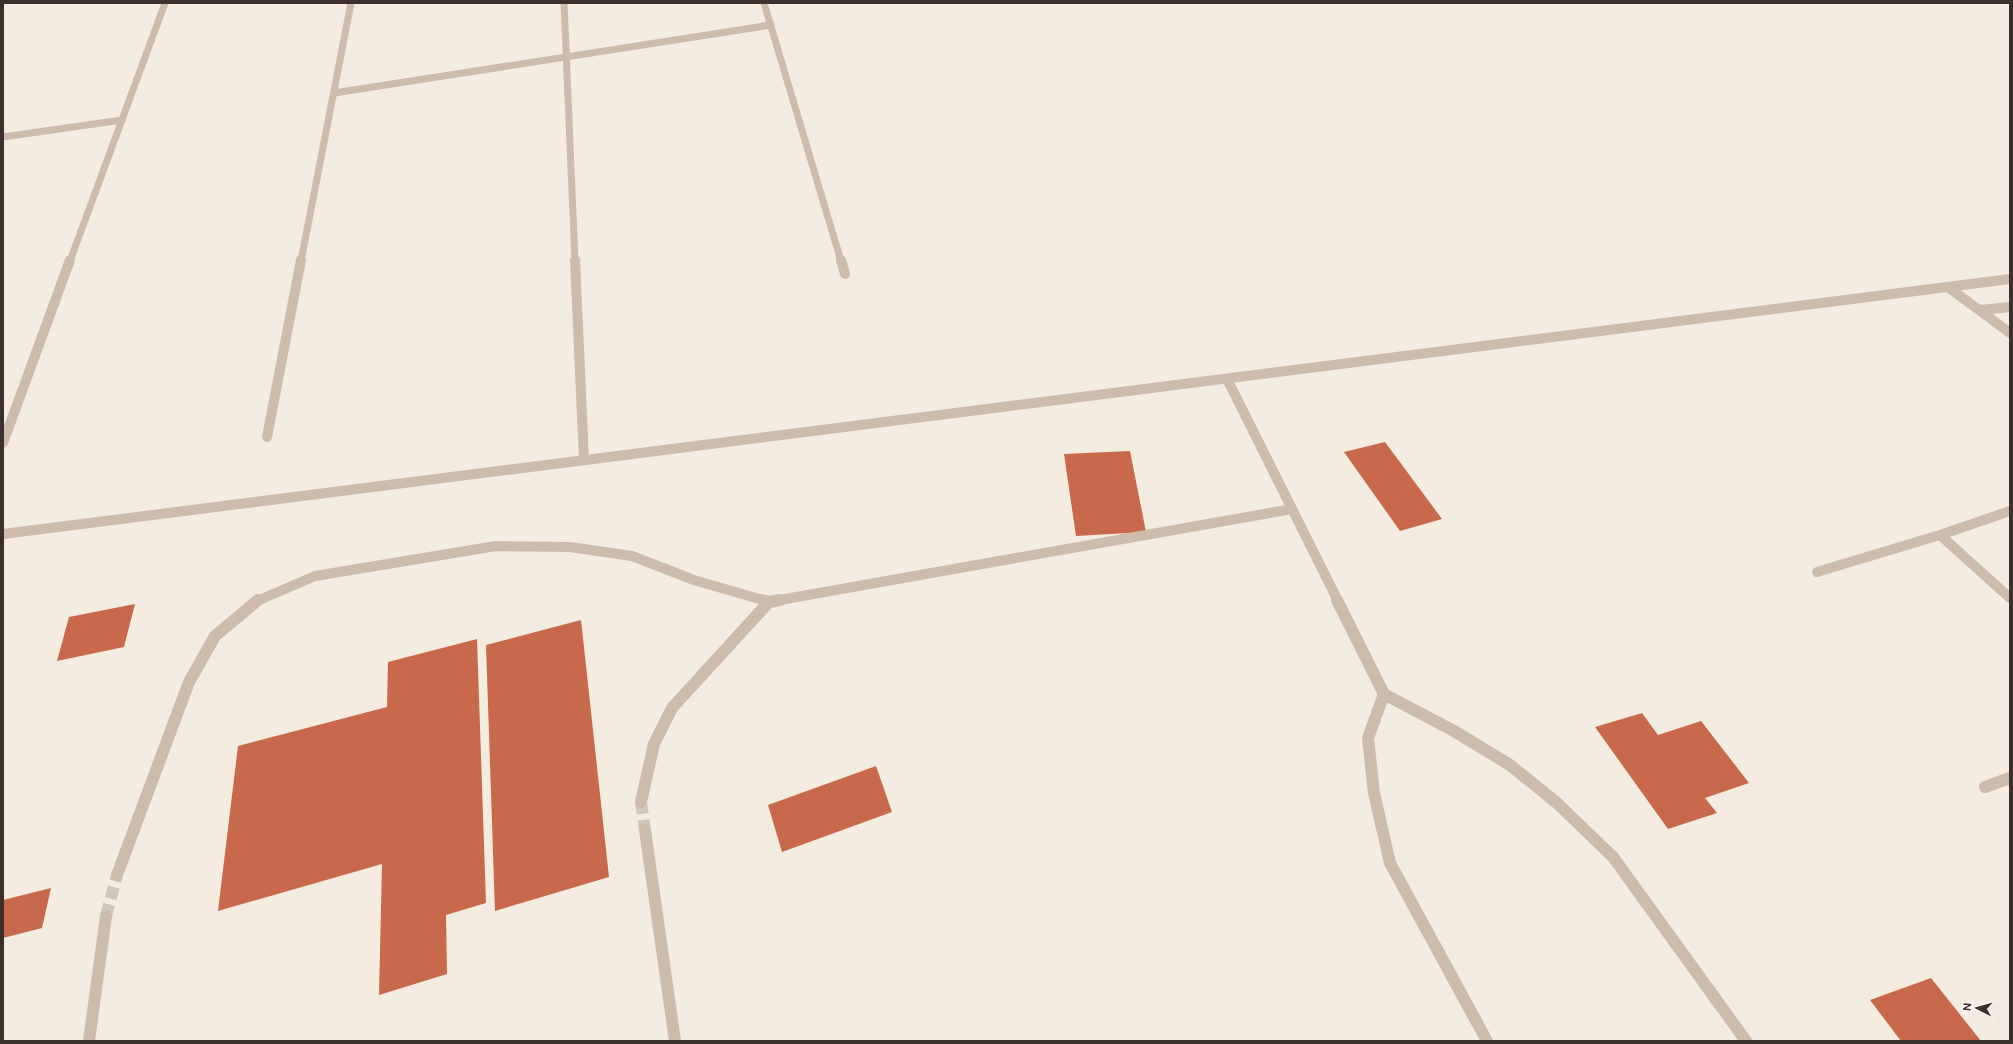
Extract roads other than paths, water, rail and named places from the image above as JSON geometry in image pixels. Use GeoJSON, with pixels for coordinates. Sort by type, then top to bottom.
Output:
{"type":"FeatureCollection","features":[{"type":"Feature","properties":{"kind":"street"},"geometry":{"type":"LineString","coordinates":[[3,443],[166,3]]}},
{"type":"Feature","properties":{"kind":"street"},"geometry":{"type":"LineString","coordinates":[[267,437],[351,3]]}},
{"type":"Feature","properties":{"kind":"street"},"geometry":{"type":"LineString","coordinates":[[564,3],[584,460]]}},
{"type":"Feature","properties":{"kind":"street"},"geometry":{"type":"LineString","coordinates":[[764,3],[845,274]]}},
{"type":"Feature","properties":{"kind":"street"},"geometry":{"type":"LineString","coordinates":[[334,93],[771,25]]}},
{"type":"Feature","properties":{"kind":"street"},"geometry":{"type":"LineString","coordinates":[[3,137],[122,120]]}},
{"type":"Feature","properties":{"kind":"street"},"geometry":{"type":"LineString","coordinates":[[3,534],[2010,280]]}},
{"type":"Feature","properties":{"kind":"street"},"geometry":{"type":"LineString","coordinates":[[1948,287],[2010,332]]}},
{"type":"Feature","properties":{"kind":"street"},"geometry":{"type":"LineString","coordinates":[[1980,310],[2010,307]]}},
{"type":"Feature","properties":{"kind":"street"},"geometry":{"type":"LineString","coordinates":[[1227,379],[1384,694],[1454,731],[1510,765],[1557,803],[1613,857],[1746,1041]]}},
{"type":"Feature","properties":{"kind":"street"},"geometry":{"type":"LineString","coordinates":[[116,875],[189,682],[215,636],[259,598],[315,576],[496,546],[570,547],[632,556],[694,580],[769,602],[1292,509]]}},
{"type":"Feature","properties":{"kind":"street"},"geometry":{"type":"LineString","coordinates":[[1817,572],[1940,535],[2010,511]]}},
{"type":"Feature","properties":{"kind":"street"},"geometry":{"type":"LineString","coordinates":[[1940,535],[2010,598]]}},
{"type":"Feature","properties":{"kind":"street"},"geometry":{"type":"LineString","coordinates":[[641,802],[654,744],[672,708],[769,602]]}},
{"type":"Feature","properties":{"kind":"street"},"geometry":{"type":"LineString","coordinates":[[1384,694],[1368,738],[1374,793],[1390,863],[1487,1041]]}},
{"type":"Feature","properties":{"kind":"street"},"geometry":{"type":"LineString","coordinates":[[1985,787],[2010,778]]}},
{"type":"Feature","properties":{"kind":"street"},"geometry":{"type":"LineString","coordinates":[[645,830],[675,1041]]}},
{"type":"Feature","properties":{"kind":"street"},"geometry":{"type":"LineString","coordinates":[[89,1041],[106,916]]}},
{"type":"Feature","properties":{"kind":"tunnel"},"geometry":{"type":"LineString","coordinates":[[641,802],[645,830]]}},
{"type":"Feature","properties":{"kind":"tunnel"},"geometry":{"type":"LineString","coordinates":[[106,916],[117,875]]}}]}
